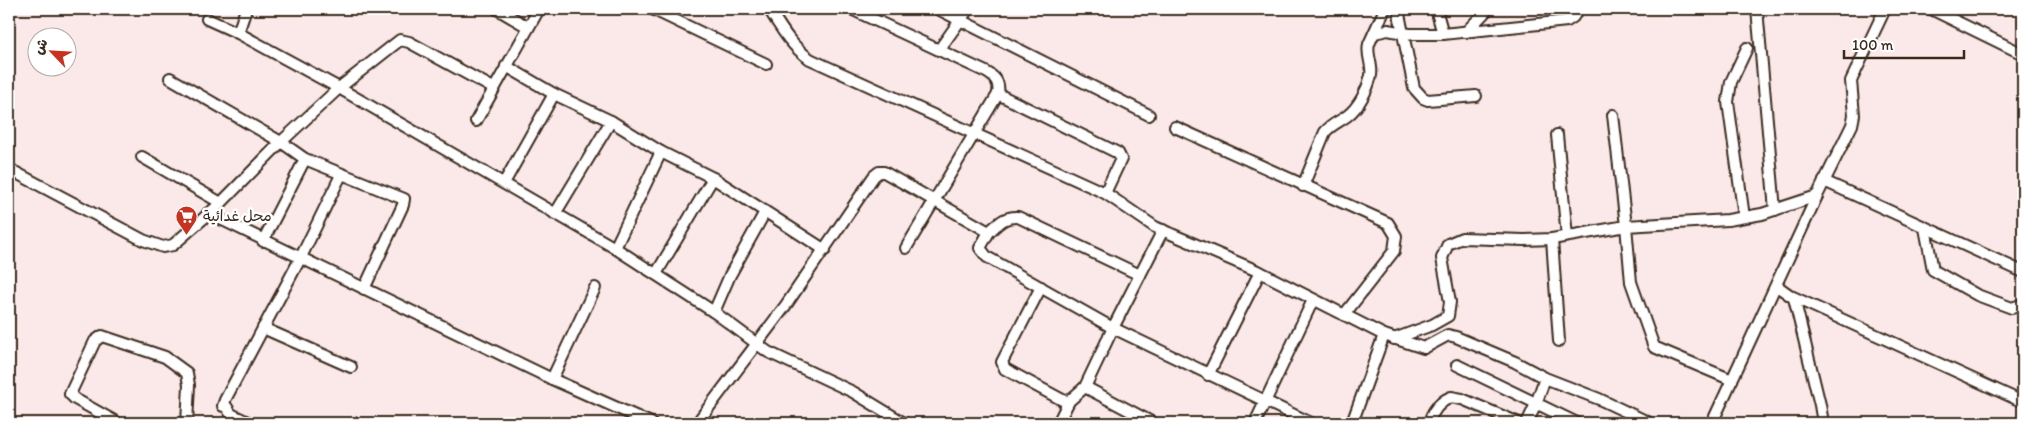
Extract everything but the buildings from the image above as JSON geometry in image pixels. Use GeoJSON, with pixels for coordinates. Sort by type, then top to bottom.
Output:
{"type":"FeatureCollection","features":[{"type":"Feature","properties":{"kind":"street"},"geometry":{"type":"LineString","coordinates":[[238,33],[246,9]]}},
{"type":"Feature","properties":{"kind":"street"},"geometry":{"type":"LineString","coordinates":[[497,9],[528,27]]}},
{"type":"Feature","properties":{"kind":"street"},"geometry":{"type":"LineString","coordinates":[[476,121],[539,9]]}},
{"type":"Feature","properties":{"kind":"street"},"geometry":{"type":"LineString","coordinates":[[652,9],[766,64]]}},
{"type":"Feature","properties":{"kind":"street"},"geometry":{"type":"LineString","coordinates":[[769,9],[788,38],[802,54],[810,59],[1105,193],[1146,222],[1260,272],[1384,335],[1424,348],[1448,335],[1452,336],[1508,359],[1545,378],[1599,398],[1650,423]]}},
{"type":"Feature","properties":{"kind":"street"},"geometry":{"type":"LineString","coordinates":[[850,9],[992,75],[998,85],[998,94],[906,248]]}},
{"type":"Feature","properties":{"kind":"street"},"geometry":{"type":"LineString","coordinates":[[938,9],[1149,115]]}},
{"type":"Feature","properties":{"kind":"street"},"geometry":{"type":"LineString","coordinates":[[939,50],[968,9]]}},
{"type":"Feature","properties":{"kind":"street"},"geometry":{"type":"LineString","coordinates":[[1304,186],[1325,132],[1330,126],[1354,111],[1360,101],[1371,75],[1368,49],[1386,9]]}},
{"type":"Feature","properties":{"kind":"street"},"geometry":{"type":"LineString","coordinates":[[1398,9],[1414,88],[1423,98],[1428,100],[1476,96]]}},
{"type":"Feature","properties":{"kind":"street"},"geometry":{"type":"LineString","coordinates":[[1436,9],[1443,34]]}},
{"type":"Feature","properties":{"kind":"street"},"geometry":{"type":"LineString","coordinates":[[1466,32],[1488,9]]}},
{"type":"Feature","properties":{"kind":"street"},"geometry":{"type":"LineString","coordinates":[[1374,33],[1388,30],[1409,34],[1443,34],[1567,21],[1573,17],[1578,9]]}},
{"type":"Feature","properties":{"kind":"street"},"geometry":{"type":"LineString","coordinates":[[1757,9],[1775,210]]}},
{"type":"Feature","properties":{"kind":"street"},"geometry":{"type":"LineString","coordinates":[[1712,423],[1824,181],[1853,123],[1851,81],[1884,9]]}},
{"type":"Feature","properties":{"kind":"street"},"geometry":{"type":"LineString","coordinates":[[1931,9],[2023,54]]}},
{"type":"Feature","properties":{"kind":"street"},"geometry":{"type":"LineString","coordinates":[[207,19],[238,33],[339,88],[504,183],[656,274],[714,312],[768,352],[853,392],[904,423]]}},
{"type":"Feature","properties":{"kind":"street"},"geometry":{"type":"LineString","coordinates":[[9,170],[153,245],[164,247],[173,244],[196,226],[339,88],[396,42],[403,39],[493,88]]}},
{"type":"Feature","properties":{"kind":"street"},"geometry":{"type":"LineString","coordinates":[[1744,217],[1728,102],[1731,82],[1747,48]]}},
{"type":"Feature","properties":{"kind":"street"},"geometry":{"type":"LineString","coordinates":[[506,66],[554,94],[610,121],[662,152],[713,178],[825,250]]}},
{"type":"Feature","properties":{"kind":"street"},"geometry":{"type":"LineString","coordinates":[[170,78],[281,142],[304,159],[341,176],[404,199],[364,290]]}},
{"type":"Feature","properties":{"kind":"street"},"geometry":{"type":"LineString","coordinates":[[504,183],[554,94]]}},
{"type":"Feature","properties":{"kind":"street"},"geometry":{"type":"LineString","coordinates":[[998,94],[1118,153],[1121,157],[1120,162],[1105,193]]}},
{"type":"Feature","properties":{"kind":"street"},"geometry":{"type":"LineString","coordinates":[[1613,115],[1631,282],[1654,347],[1732,380]]}},
{"type":"Feature","properties":{"kind":"street"},"geometry":{"type":"LineString","coordinates":[[555,214],[610,121]]}},
{"type":"Feature","properties":{"kind":"street"},"geometry":{"type":"LineString","coordinates":[[1175,127],[1388,223],[1396,236],[1394,251],[1344,315]]}},
{"type":"Feature","properties":{"kind":"street"},"geometry":{"type":"LineString","coordinates":[[1557,135],[1567,236]]}},
{"type":"Feature","properties":{"kind":"street"},"geometry":{"type":"LineString","coordinates":[[615,248],[662,152]]}},
{"type":"Feature","properties":{"kind":"street"},"geometry":{"type":"LineString","coordinates":[[142,158],[221,203]]}},
{"type":"Feature","properties":{"kind":"street"},"geometry":{"type":"LineString","coordinates":[[264,241],[304,159]]}},
{"type":"Feature","properties":{"kind":"street"},"geometry":{"type":"LineString","coordinates":[[697,423],[758,343],[825,250],[874,176],[879,172],[888,174],[989,232]]}},
{"type":"Feature","properties":{"kind":"street"},"geometry":{"type":"LineString","coordinates":[[250,423],[231,414],[226,406],[223,406],[341,176]]}},
{"type":"Feature","properties":{"kind":"street"},"geometry":{"type":"LineString","coordinates":[[656,274],[713,178]]}},
{"type":"Feature","properties":{"kind":"street"},"geometry":{"type":"LineString","coordinates":[[1824,181],[2023,272]]}},
{"type":"Feature","properties":{"kind":"street"},"geometry":{"type":"LineString","coordinates":[[1394,339],[1432,325],[1448,316],[1450,302],[1442,258],[1448,244],[1462,238],[1552,239],[1626,226],[1715,222],[1775,210],[1817,196]]}},
{"type":"Feature","properties":{"kind":"street"},"geometry":{"type":"LineString","coordinates":[[714,312],[730,275],[765,212]]}},
{"type":"Feature","properties":{"kind":"street"},"geometry":{"type":"LineString","coordinates":[[208,214],[552,379],[651,423]]}},
{"type":"Feature","properties":{"kind":"street"},"geometry":{"type":"LineString","coordinates":[[1140,275],[1018,217],[1011,216],[1003,219],[989,232],[980,248],[982,253],[1113,328],[1311,423]]}},
{"type":"Feature","properties":{"kind":"street"},"geometry":{"type":"LineString","coordinates":[[1925,228],[1933,270],[1977,295],[2012,308],[2023,304]]}},
{"type":"Feature","properties":{"kind":"street"},"geometry":{"type":"LineString","coordinates":[[1058,423],[1068,403],[1085,387],[1163,230]]}},
{"type":"Feature","properties":{"kind":"street"},"geometry":{"type":"LineString","coordinates":[[1552,239],[1559,341]]}},
{"type":"Feature","properties":{"kind":"street"},"geometry":{"type":"LineString","coordinates":[[1208,375],[1260,272]]}},
{"type":"Feature","properties":{"kind":"street"},"geometry":{"type":"LineString","coordinates":[[1777,286],[1794,298],[2023,402]]}},
{"type":"Feature","properties":{"kind":"street"},"geometry":{"type":"LineString","coordinates":[[1041,287],[1002,362],[1005,369],[1068,403]]}},
{"type":"Feature","properties":{"kind":"street"},"geometry":{"type":"LineString","coordinates":[[552,379],[595,288]]}},
{"type":"Feature","properties":{"kind":"street"},"geometry":{"type":"LineString","coordinates":[[1794,298],[1823,423]]}},
{"type":"Feature","properties":{"kind":"street"},"geometry":{"type":"LineString","coordinates":[[1255,423],[1313,300]]}},
{"type":"Feature","properties":{"kind":"street"},"geometry":{"type":"LineString","coordinates":[[263,328],[351,367]]}},
{"type":"Feature","properties":{"kind":"street"},"geometry":{"type":"LineString","coordinates":[[1352,423],[1384,335]]}},
{"type":"Feature","properties":{"kind":"street"},"geometry":{"type":"LineString","coordinates":[[118,423],[75,399],[70,394],[95,341],[102,336],[165,358],[187,373],[189,385],[187,423]]}},
{"type":"Feature","properties":{"kind":"street"},"geometry":{"type":"LineString","coordinates":[[1458,365],[1576,423]]}},
{"type":"Feature","properties":{"kind":"street"},"geometry":{"type":"LineString","coordinates":[[1527,423],[1545,378]]}},
{"type":"Feature","properties":{"kind":"street"},"geometry":{"type":"LineString","coordinates":[[1085,387],[1153,423]]}},
{"type":"Feature","properties":{"kind":"street"},"geometry":{"type":"LineString","coordinates":[[1429,423],[1431,414],[1438,406],[1451,397],[1462,399],[1519,423]]}},
{"type":"Feature","properties":{"kind":"place","name":"محل غدائية"},"geometry":{"type":"Point","coordinates":[187,235]}}]}
